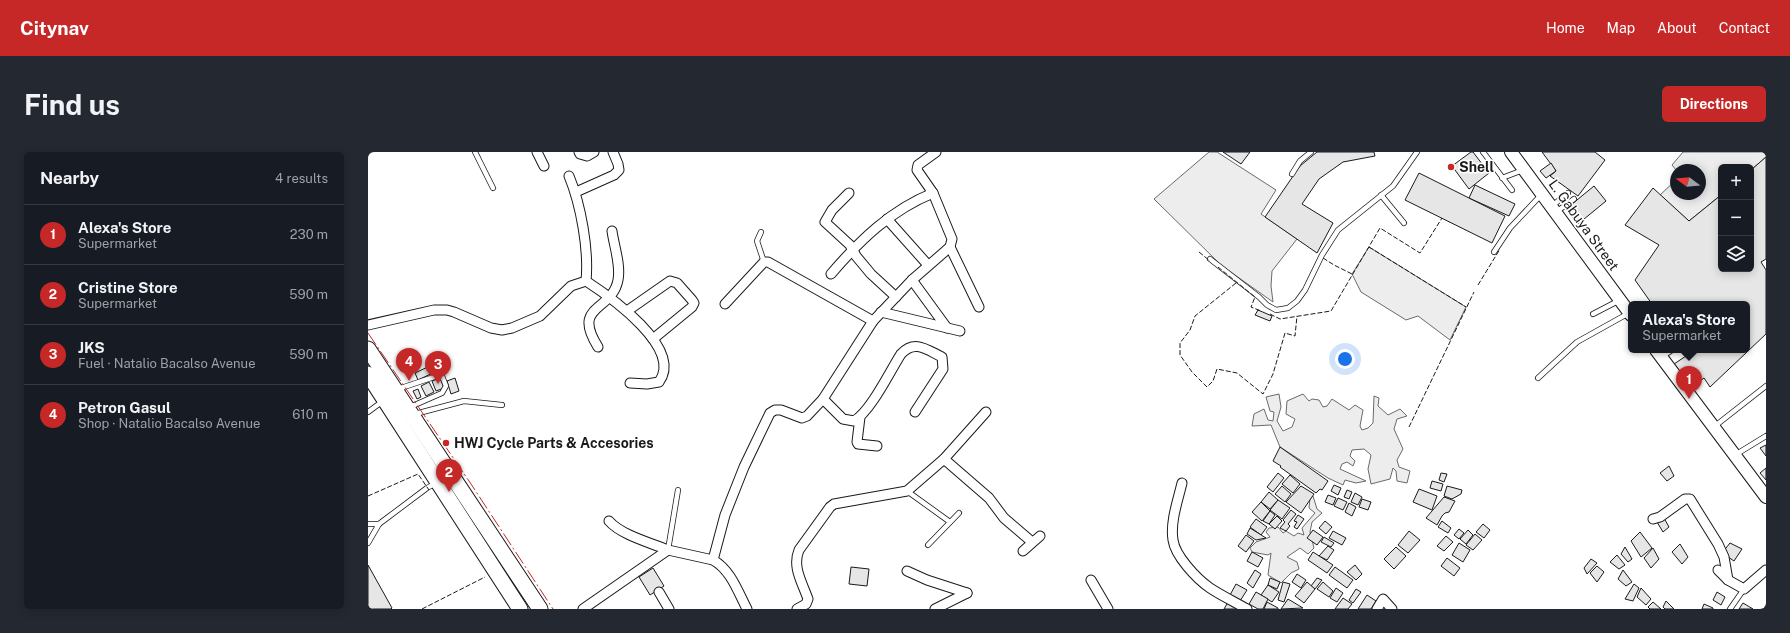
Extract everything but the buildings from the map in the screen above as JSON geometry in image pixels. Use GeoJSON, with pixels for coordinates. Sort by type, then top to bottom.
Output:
{"type":"FeatureCollection","features":[{"type":"Feature","properties":{"kind":"main road"},"geometry":{"type":"LineString","coordinates":[[368,349],[389,395],[438,482],[520,609]]}},
{"type":"Feature","properties":{"kind":"main road"},"geometry":{"type":"LineString","coordinates":[[368,374],[409,412],[540,609]]}},
{"type":"Feature","properties":{"kind":"street"},"geometry":{"type":"LineString","coordinates":[[537,152],[544,166]]}},
{"type":"Feature","properties":{"kind":"street"},"geometry":{"type":"LineString","coordinates":[[579,152],[580,154],[587,156],[594,152]]}},
{"type":"Feature","properties":{"kind":"street"},"geometry":{"type":"LineString","coordinates":[[576,192],[614,176],[619,170],[613,152]]}},
{"type":"Feature","properties":{"kind":"street"},"geometry":{"type":"LineString","coordinates":[[713,560],[728,508],[744,467],[770,413],[775,410],[781,410],[802,418],[807,416],[823,399],[873,321],[912,280],[950,247],[952,239],[933,193],[917,170],[918,165],[936,152]]}},
{"type":"Feature","properties":{"kind":"street","name":"L. Gabuya Street"},"geometry":{"type":"LineString","coordinates":[[1516,154],[1524,169],[1628,311]]}},
{"type":"Feature","properties":{"kind":"street"},"geometry":{"type":"LineString","coordinates":[[569,176],[576,192],[587,265],[586,281]]}},
{"type":"Feature","properties":{"kind":"street"},"geometry":{"type":"LineString","coordinates":[[849,193],[832,210],[825,222],[847,242],[861,263],[881,285],[896,297]]}},
{"type":"Feature","properties":{"kind":"street"},"geometry":{"type":"LineString","coordinates":[[831,274],[853,249],[887,219],[908,204],[933,193]]}},
{"type":"Feature","properties":{"kind":"street"},"geometry":{"type":"LineString","coordinates":[[887,219],[928,266]]}},
{"type":"Feature","properties":{"kind":"street"},"geometry":{"type":"LineString","coordinates":[[598,347],[589,330],[588,323],[595,310],[610,296],[618,281],[618,269],[612,231]]}},
{"type":"Feature","properties":{"kind":"street"},"geometry":{"type":"LineString","coordinates":[[950,247],[979,307]]}},
{"type":"Feature","properties":{"kind":"street"},"geometry":{"type":"LineString","coordinates":[[725,304],[764,262],[772,263],[873,321]]}},
{"type":"Feature","properties":{"kind":"street"},"geometry":{"type":"LineString","coordinates":[[912,280],[947,328]]}},
{"type":"Feature","properties":{"kind":"street"},"geometry":{"type":"LineString","coordinates":[[586,281],[610,296],[627,311],[653,339],[663,355],[663,377],[659,382],[647,384],[630,383]]}},
{"type":"Feature","properties":{"kind":"street"},"geometry":{"type":"LineString","coordinates":[[368,325],[434,310],[454,312],[497,330],[512,328],[540,316],[571,286],[586,281]]}},
{"type":"Feature","properties":{"kind":"street"},"geometry":{"type":"LineString","coordinates":[[627,311],[670,281],[677,283],[694,303],[692,307],[653,339]]}},
{"type":"Feature","properties":{"kind":"street"},"geometry":{"type":"LineString","coordinates":[[881,312],[960,331]]}},
{"type":"Feature","properties":{"kind":"street"},"geometry":{"type":"LineString","coordinates":[[823,399],[843,419],[854,421],[860,417],[902,354],[908,347],[917,345],[942,357],[943,369],[915,412]]}},
{"type":"Feature","properties":{"kind":"street"},"geometry":{"type":"LineString","coordinates":[[1659,354],[1766,497]]}},
{"type":"Feature","properties":{"kind":"street"},"geometry":{"type":"LineString","coordinates":[[797,609],[806,604],[808,599],[795,564],[796,558],[799,550],[830,507],[840,502],[907,491],[944,459],[986,412]]}},
{"type":"Feature","properties":{"kind":"street"},"geometry":{"type":"LineString","coordinates":[[860,417],[858,444],[877,446]]}},
{"type":"Feature","properties":{"kind":"street"},"geometry":{"type":"LineString","coordinates":[[944,459],[989,498],[1004,518],[1032,542]]}},
{"type":"Feature","properties":{"kind":"street"},"geometry":{"type":"LineString","coordinates":[[1182,483],[1173,528],[1175,548],[1185,563],[1209,587],[1247,609]]}},
{"type":"Feature","properties":{"kind":"street"},"geometry":{"type":"LineString","coordinates":[[1653,519],[1660,517],[1685,499],[1690,499],[1718,544],[1724,557],[1728,580]]}},
{"type":"Feature","properties":{"kind":"street"},"geometry":{"type":"LineString","coordinates":[[609,521],[613,526],[624,532],[668,550],[713,560],[726,568],[747,609]]}},
{"type":"Feature","properties":{"kind":"street"},"geometry":{"type":"LineString","coordinates":[[1023,551],[1040,536]]}},
{"type":"Feature","properties":{"kind":"street"},"geometry":{"type":"LineString","coordinates":[[583,609],[668,550]]}},
{"type":"Feature","properties":{"kind":"street"},"geometry":{"type":"LineString","coordinates":[[1718,570],[1728,580],[1744,588],[1766,570]]}},
{"type":"Feature","properties":{"kind":"street"},"geometry":{"type":"LineString","coordinates":[[907,571],[927,580],[967,593],[935,609]]}},
{"type":"Feature","properties":{"kind":"street"},"geometry":{"type":"LineString","coordinates":[[1091,580],[1108,609]]}},
{"type":"Feature","properties":{"kind":"street"},"geometry":{"type":"LineString","coordinates":[[659,592],[669,609]]}},
{"type":"Feature","properties":{"kind":"street"},"geometry":{"type":"LineString","coordinates":[[1377,609],[1383,599],[1392,609]]}},
{"type":"Feature","properties":{"kind":"lane"},"geometry":{"type":"LineString","coordinates":[[475,152],[493,188]]}},
{"type":"Feature","properties":{"kind":"lane"},"geometry":{"type":"LineString","coordinates":[[1292,174],[1300,161],[1312,152]]}},
{"type":"Feature","properties":{"kind":"lane"},"geometry":{"type":"LineString","coordinates":[[1210,259],[1259,297],[1267,305],[1276,310],[1288,308],[1297,301],[1305,290],[1322,255],[1338,230],[1393,186],[1417,152]]}},
{"type":"Feature","properties":{"kind":"lane"},"geometry":{"type":"LineString","coordinates":[[1483,152],[1512,190]]}},
{"type":"Feature","properties":{"kind":"lane"},"geometry":{"type":"LineString","coordinates":[[1502,178],[1524,169]]}},
{"type":"Feature","properties":{"kind":"lane"},"geometry":{"type":"LineString","coordinates":[[1554,209],[1568,193]]}},
{"type":"Feature","properties":{"kind":"lane"},"geometry":{"type":"LineString","coordinates":[[1494,252],[1510,228],[1543,194]]}},
{"type":"Feature","properties":{"kind":"lane"},"geometry":{"type":"LineString","coordinates":[[1381,195],[1404,223]]}},
{"type":"Feature","properties":{"kind":"lane"},"geometry":{"type":"LineString","coordinates":[[1554,209],[1574,199]]}},
{"type":"Feature","properties":{"kind":"lane"},"geometry":{"type":"LineString","coordinates":[[761,232],[757,241],[764,262]]}},
{"type":"Feature","properties":{"kind":"lane"},"geometry":{"type":"LineString","coordinates":[[1593,314],[1620,300]]}},
{"type":"Feature","properties":{"kind":"lane"},"geometry":{"type":"LineString","coordinates":[[1538,378],[1578,342],[1628,315]]}},
{"type":"Feature","properties":{"kind":"lane"},"geometry":{"type":"LineString","coordinates":[[368,412],[389,395],[437,376],[442,376],[446,386],[442,393],[409,412]]}},
{"type":"Feature","properties":{"kind":"lane"},"geometry":{"type":"LineString","coordinates":[[1713,427],[1766,386]]}},
{"type":"Feature","properties":{"kind":"lane"},"geometry":{"type":"LineString","coordinates":[[409,412],[464,401],[502,405]]}},
{"type":"Feature","properties":{"kind":"lane"},"geometry":{"type":"LineString","coordinates":[[1734,456],[1766,436]]}},
{"type":"Feature","properties":{"kind":"lane"},"geometry":{"type":"LineString","coordinates":[[368,543],[379,524],[450,472]]}},
{"type":"Feature","properties":{"kind":"lane"},"geometry":{"type":"LineString","coordinates":[[668,550],[678,490]]}},
{"type":"Feature","properties":{"kind":"lane"},"geometry":{"type":"LineString","coordinates":[[907,491],[950,522]]}},
{"type":"Feature","properties":{"kind":"lane"},"geometry":{"type":"LineString","coordinates":[[928,545],[959,513]]}},
{"type":"Feature","properties":{"kind":"lane"},"geometry":{"type":"LineString","coordinates":[[368,524],[379,524]]}},
{"type":"Feature","properties":{"kind":"lane"},"geometry":{"type":"LineString","coordinates":[[1730,609],[1744,588]]}},
{"type":"Feature","properties":{"kind":"shaded area"},"geometry":{"type":"Polygon","coordinates":[[[1209,152],[1217,152],[1276,190],[1261,214],[1297,239],[1272,271],[1271,286],[1273,302],[1222,266],[1154,199],[1209,152]]]}},
{"type":"Feature","properties":{"kind":"shaded area"},"geometry":{"type":"Polygon","coordinates":[[[1683,152],[1766,152],[1766,157],[1754,167],[1754,164],[1718,164],[1718,197],[1689,221],[1660,195],[1670,186],[1670,200],[1706,200],[1706,164],[1673,164],[1683,152]]]}},
{"type":"Feature","properties":{"kind":"shaded area"},"geometry":{"type":"Polygon","coordinates":[[[1369,247],[1466,307],[1450,340],[1418,316],[1406,320],[1361,292],[1352,274],[1369,247]]]}},
{"type":"Feature","properties":{"kind":"shaded area"},"geometry":{"type":"Polygon","coordinates":[[[1279,394],[1281,407],[1277,421],[1283,431],[1292,427],[1295,419],[1286,414],[1287,401],[1303,394],[1309,401],[1312,399],[1319,400],[1323,407],[1327,406],[1332,399],[1349,410],[1355,405],[1363,410],[1360,426],[1362,430],[1368,428],[1373,423],[1374,396],[1379,398],[1378,406],[1388,415],[1400,409],[1407,416],[1397,419],[1394,429],[1403,449],[1397,460],[1399,467],[1410,471],[1407,483],[1397,481],[1396,471],[1393,468],[1390,479],[1371,484],[1368,469],[1371,455],[1364,449],[1352,450],[1350,456],[1355,461],[1353,466],[1347,462],[1342,464],[1340,469],[1366,481],[1356,483],[1345,480],[1343,485],[1328,478],[1280,447],[1271,425],[1252,426],[1254,414],[1264,409],[1268,420],[1273,421],[1274,412],[1270,411],[1266,397],[1279,394]]]}},
{"type":"Feature","properties":{"kind":"shaded area"},"geometry":{"type":"Polygon","coordinates":[[[1313,496],[1317,509],[1322,513],[1312,522],[1310,532],[1314,548],[1308,554],[1300,548],[1287,557],[1297,562],[1299,569],[1291,573],[1281,583],[1268,575],[1271,553],[1268,555],[1252,552],[1250,548],[1256,542],[1270,537],[1266,532],[1269,528],[1278,527],[1283,533],[1286,531],[1294,536],[1298,533],[1304,535],[1302,528],[1315,513],[1309,508],[1310,498],[1313,496]]]}},
{"type":"Feature","properties":{"kind":"fence"},"geometry":{"type":"LineString","coordinates":[[1270,314],[1280,319],[1331,311],[1380,228],[1420,253],[1442,218]]}},
{"type":"Feature","properties":{"kind":"fence"},"geometry":{"type":"LineString","coordinates":[[1369,247],[1466,307]]}},
{"type":"Feature","properties":{"kind":"fence"},"geometry":{"type":"LineString","coordinates":[[1478,285],[1500,249]]}},
{"type":"Feature","properties":{"kind":"fence"},"geometry":{"type":"LineString","coordinates":[[1199,252],[1210,261]]}},
{"type":"Feature","properties":{"kind":"fence"},"geometry":{"type":"LineString","coordinates":[[1323,258],[1352,274]]}},
{"type":"Feature","properties":{"kind":"fence"},"geometry":{"type":"LineString","coordinates":[[1218,267],[1255,297],[1251,307],[1261,311]]}},
{"type":"Feature","properties":{"kind":"fence"},"geometry":{"type":"LineString","coordinates":[[1236,283],[1195,316],[1190,330],[1180,343],[1180,355],[1192,372],[1207,387],[1213,381],[1217,369],[1237,373],[1263,394],[1273,374],[1285,333],[1295,336],[1297,316]]}},
{"type":"Feature","properties":{"kind":"fence"},"geometry":{"type":"LineString","coordinates":[[1409,427],[1474,292]]}},
{"type":"Feature","properties":{"kind":"fence"},"geometry":{"type":"LineString","coordinates":[[368,496],[418,474],[429,490]]}},
{"type":"Feature","properties":{"kind":"fence"},"geometry":{"type":"LineString","coordinates":[[422,609],[485,577]]}},
{"type":"Feature","properties":{"kind":"power"},"geometry":{"type":"LineString","coordinates":[[368,333],[471,484],[553,609]]}},
{"type":"Feature","properties":{"kind":"place","name":"Shell"},"geometry":{"type":"Point","coordinates":[1451,167]}},
{"type":"Feature","properties":{"kind":"place","name":"Petron Gasul"},"geometry":{"type":"Point","coordinates":[409,381]}},
{"type":"Feature","properties":{"kind":"place","name":"JKS"},"geometry":{"type":"Point","coordinates":[438,384]}},
{"type":"Feature","properties":{"kind":"place","name":"Alexa's Store"},"geometry":{"type":"Point","coordinates":[1689,399]}},
{"type":"Feature","properties":{"kind":"place","name":"HWJ Cycle Parts & Accesories"},"geometry":{"type":"Point","coordinates":[446,443]}},
{"type":"Feature","properties":{"kind":"place","name":"Cristine Store"},"geometry":{"type":"Point","coordinates":[449,492]}}]}
